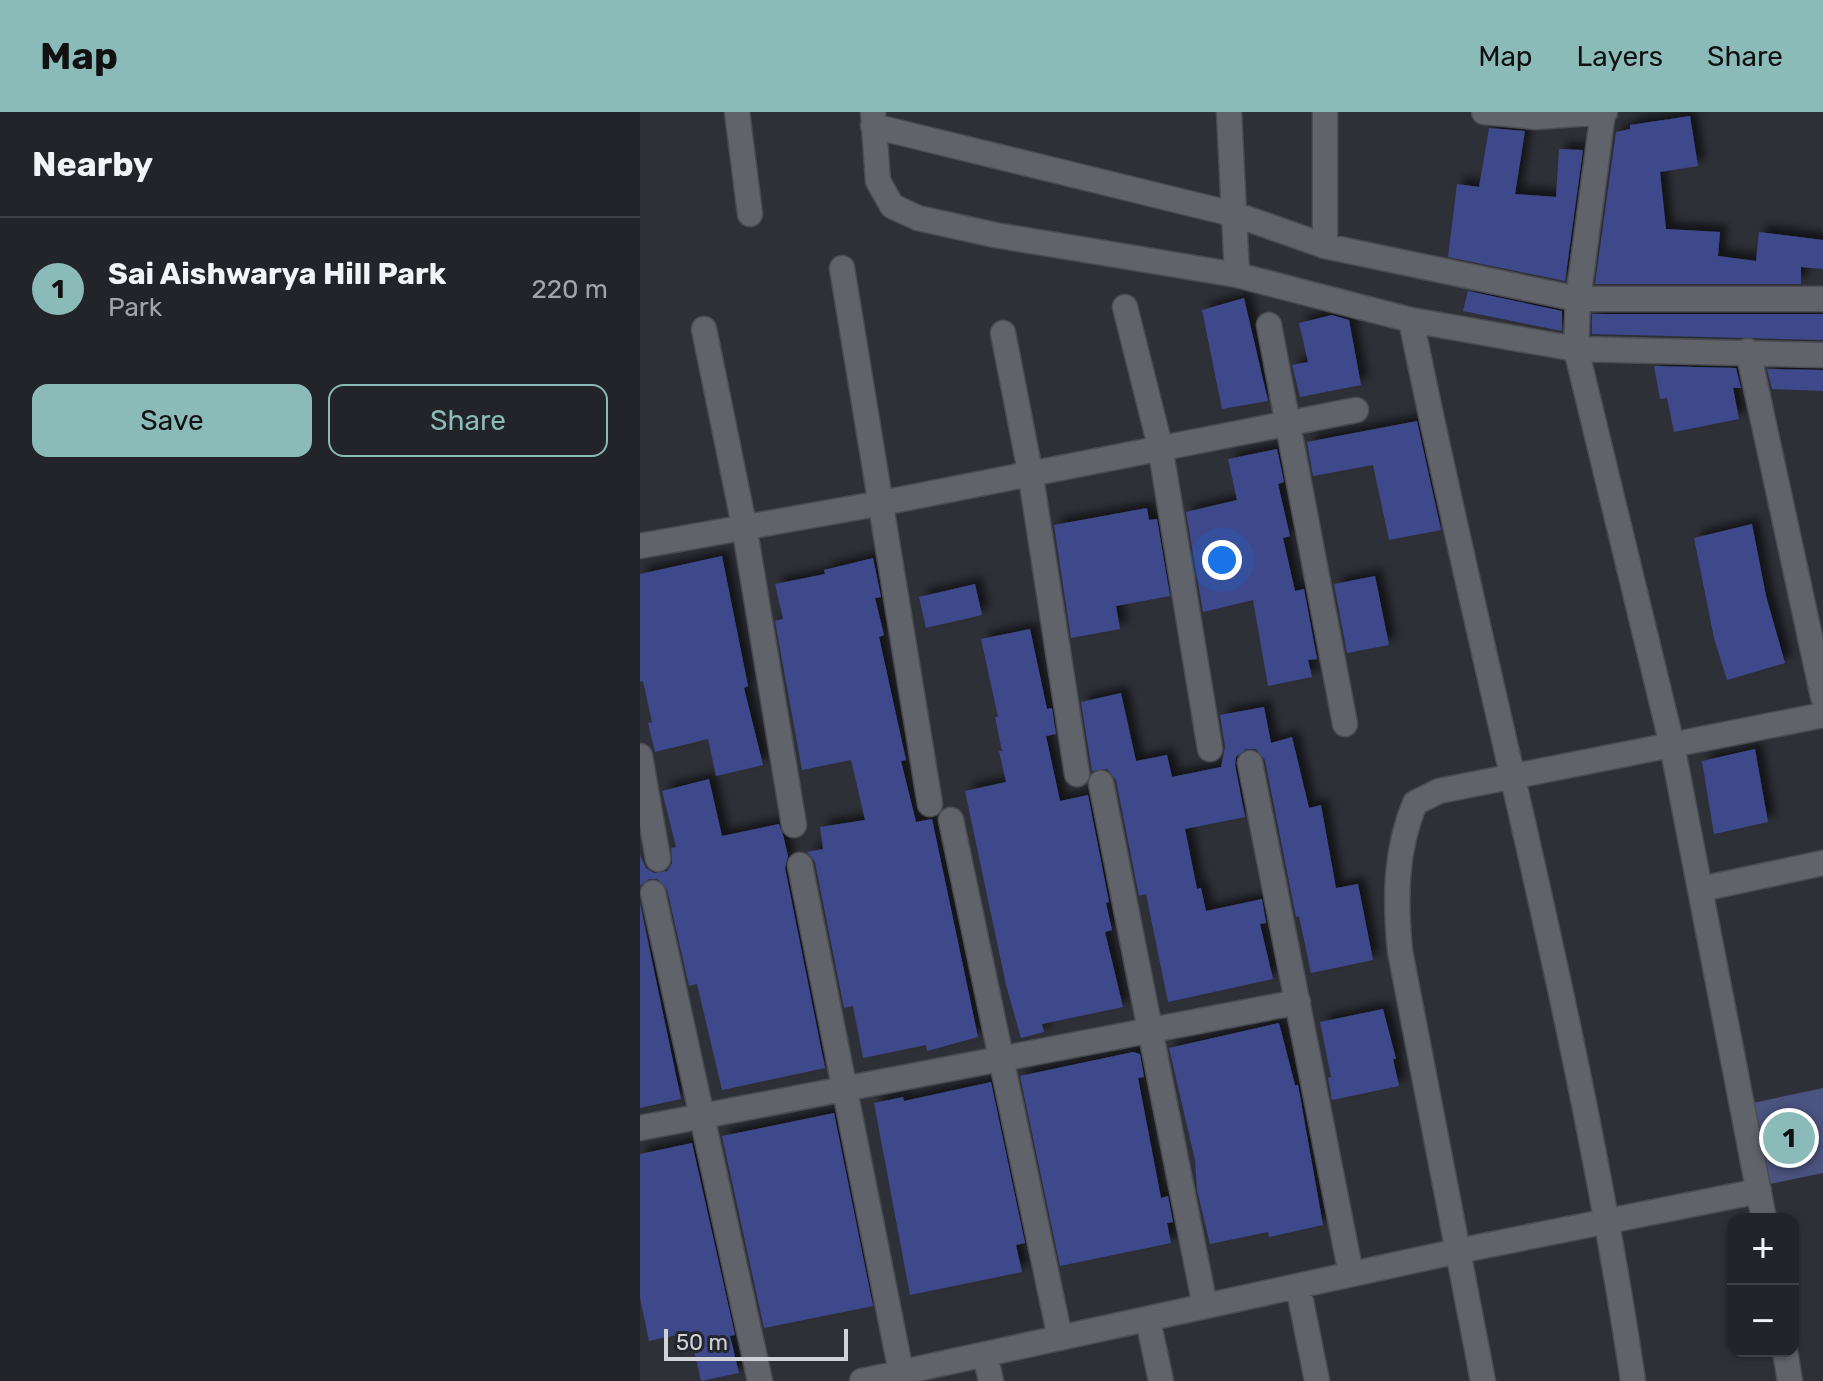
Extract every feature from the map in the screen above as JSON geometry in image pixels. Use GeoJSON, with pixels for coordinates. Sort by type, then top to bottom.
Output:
{"type":"FeatureCollection","features":[{"type":"Feature","properties":{"kind":"street"},"geometry":{"type":"LineString","coordinates":[[737,112],[750,214]]}},
{"type":"Feature","properties":{"kind":"street"},"geometry":{"type":"LineString","coordinates":[[1229,112],[1237,215],[1237,275]]}},
{"type":"Feature","properties":{"kind":"street"},"geometry":{"type":"LineString","coordinates":[[1325,112],[1325,246]]}},
{"type":"Feature","properties":{"kind":"street"},"geometry":{"type":"LineString","coordinates":[[1484,112],[1536,117],[1604,112],[1578,299],[1576,349],[1672,745],[1763,1213]]}},
{"type":"Feature","properties":{"kind":"street"},"geometry":{"type":"LineString","coordinates":[[1823,299],[1578,299],[1325,246],[1237,215],[873,119],[878,181],[892,206],[918,218],[995,235],[1237,275],[1411,320],[1576,349],[1823,355]]}},
{"type":"Feature","properties":{"kind":"street"},"geometry":{"type":"LineString","coordinates":[[842,268],[930,804]]}},
{"type":"Feature","properties":{"kind":"street"},"geometry":{"type":"LineString","coordinates":[[1125,307],[1160,446],[1210,749]]}},
{"type":"Feature","properties":{"kind":"street"},"geometry":{"type":"LineString","coordinates":[[1411,320],[1514,775],[1609,1221],[1633,1381]]}},
{"type":"Feature","properties":{"kind":"street"},"geometry":{"type":"LineString","coordinates":[[1269,325],[1345,724]]}},
{"type":"Feature","properties":{"kind":"street"},"geometry":{"type":"LineString","coordinates":[[704,329],[744,525],[794,825]]}},
{"type":"Feature","properties":{"kind":"street"},"geometry":{"type":"LineString","coordinates":[[1003,333],[1030,471],[1077,774]]}},
{"type":"Feature","properties":{"kind":"street"},"geometry":{"type":"LineString","coordinates":[[1748,351],[1823,697]]}},
{"type":"Feature","properties":{"kind":"street"},"geometry":{"type":"LineString","coordinates":[[640,546],[744,525],[882,503],[1030,471],[1356,410]]}},
{"type":"Feature","properties":{"kind":"street"},"geometry":{"type":"LineString","coordinates":[[1483,1381],[1400,951],[1395,902],[1403,832],[1415,803],[1439,791],[1823,715]]}},
{"type":"Feature","properties":{"kind":"street"},"geometry":{"type":"LineString","coordinates":[[640,756],[658,859]]}},
{"type":"Feature","properties":{"kind":"street"},"geometry":{"type":"LineString","coordinates":[[1250,763],[1351,1274]]}},
{"type":"Feature","properties":{"kind":"street"},"geometry":{"type":"LineString","coordinates":[[1101,783],[1205,1306]]}},
{"type":"Feature","properties":{"kind":"street"},"geometry":{"type":"LineString","coordinates":[[951,820],[1060,1338]]}},
{"type":"Feature","properties":{"kind":"street"},"geometry":{"type":"LineString","coordinates":[[1701,889],[1823,863]]}},
{"type":"Feature","properties":{"kind":"street"},"geometry":{"type":"LineString","coordinates":[[800,865],[901,1372]]}},
{"type":"Feature","properties":{"kind":"street"},"geometry":{"type":"LineString","coordinates":[[653,893],[760,1381]]}},
{"type":"Feature","properties":{"kind":"street"},"geometry":{"type":"LineString","coordinates":[[640,1128],[1298,1002]]}},
{"type":"Feature","properties":{"kind":"street"},"geometry":{"type":"LineString","coordinates":[[862,1381],[1458,1251],[1759,1191]]}},
{"type":"Feature","properties":{"kind":"street"},"geometry":{"type":"LineString","coordinates":[[1298,1286],[1317,1381]]}},
{"type":"Feature","properties":{"kind":"street"},"geometry":{"type":"LineString","coordinates":[[1148,1320],[1161,1381]]}},
{"type":"Feature","properties":{"kind":"street"},"geometry":{"type":"LineString","coordinates":[[985,1354],[991,1381]]}},
{"type":"Feature","properties":{"kind":"street"},"geometry":{"type":"LineString","coordinates":[[1786,1357],[1790,1381]]}},
{"type":"Feature","properties":{"kind":"shaded area"},"geometry":{"type":"Polygon","coordinates":[[[1823,1088],[1823,1173],[1765,1185],[1748,1104],[1823,1088]]]}},
{"type":"Feature","properties":{"kind":"building"},"geometry":{"type":"Polygon","coordinates":[[[1690,116],[1698,166],[1660,172],[1666,229],[1720,232],[1718,256],[1756,261],[1759,232],[1823,240],[1823,269],[1801,267],[1801,284],[1595,284],[1616,132],[1630,129],[1630,125],[1690,116]]]}},
{"type":"Feature","properties":{"kind":"building"},"geometry":{"type":"Polygon","coordinates":[[[1489,128],[1525,131],[1515,194],[1556,197],[1559,149],[1583,150],[1565,281],[1448,257],[1457,184],[1479,187],[1489,128]]]}},
{"type":"Feature","properties":{"kind":"building"},"geometry":{"type":"Polygon","coordinates":[[[1468,291],[1562,311],[1562,331],[1463,311],[1468,291]]]}},
{"type":"Feature","properties":{"kind":"building"},"geometry":{"type":"Polygon","coordinates":[[[1244,298],[1268,401],[1222,409],[1202,310],[1244,298]]]}},
{"type":"Feature","properties":{"kind":"building"},"geometry":{"type":"Polygon","coordinates":[[[1592,314],[1823,314],[1823,340],[1592,334],[1592,314]]]}},
{"type":"Feature","properties":{"kind":"building"},"geometry":{"type":"Polygon","coordinates":[[[1332,315],[1349,320],[1361,385],[1300,397],[1292,365],[1308,362],[1299,323],[1332,315]]]}},
{"type":"Feature","properties":{"kind":"building"},"geometry":{"type":"Polygon","coordinates":[[[1654,366],[1736,368],[1741,388],[1733,388],[1739,419],[1674,432],[1667,398],[1660,399],[1654,366]]]}},
{"type":"Feature","properties":{"kind":"building"},"geometry":{"type":"Polygon","coordinates":[[[1767,369],[1823,370],[1823,391],[1772,389],[1767,369]]]}},
{"type":"Feature","properties":{"kind":"building"},"geometry":{"type":"Polygon","coordinates":[[[1417,421],[1441,530],[1389,540],[1373,465],[1313,476],[1307,442],[1417,421]]]}},
{"type":"Feature","properties":{"kind":"building"},"geometry":{"type":"Polygon","coordinates":[[[1277,449],[1284,482],[1278,484],[1290,536],[1283,538],[1295,591],[1304,589],[1317,659],[1308,660],[1312,677],[1268,686],[1253,600],[1203,612],[1186,512],[1237,500],[1228,459],[1277,449]]]}},
{"type":"Feature","properties":{"kind":"building"},"geometry":{"type":"Polygon","coordinates":[[[1147,508],[1149,520],[1157,519],[1170,596],[1116,606],[1120,629],[1071,638],[1054,525],[1147,508]]]}},
{"type":"Feature","properties":{"kind":"building"},"geometry":{"type":"Polygon","coordinates":[[[1752,524],[1766,596],[1785,663],[1727,680],[1714,638],[1694,538],[1752,524]]]}},
{"type":"Feature","properties":{"kind":"building"},"geometry":{"type":"Polygon","coordinates":[[[722,556],[748,686],[744,688],[763,765],[716,776],[708,739],[655,752],[648,723],[652,722],[643,681],[640,682],[640,574],[722,556]]]}},
{"type":"Feature","properties":{"kind":"building"},"geometry":{"type":"Polygon","coordinates":[[[873,558],[881,597],[875,598],[884,635],[879,637],[906,760],[901,761],[916,822],[932,819],[978,1037],[927,1051],[926,1045],[863,1058],[853,1006],[844,1008],[815,862],[807,852],[823,849],[820,827],[865,820],[851,760],[802,770],[775,621],[783,619],[775,584],[825,574],[824,570],[873,558]]]}},
{"type":"Feature","properties":{"kind":"building"},"geometry":{"type":"Polygon","coordinates":[[[1375,576],[1389,645],[1347,653],[1334,584],[1375,576]]]}},
{"type":"Feature","properties":{"kind":"building"},"geometry":{"type":"Polygon","coordinates":[[[975,584],[982,615],[926,628],[919,597],[975,584]]]}},
{"type":"Feature","properties":{"kind":"building"},"geometry":{"type":"Polygon","coordinates":[[[1030,629],[1047,709],[1052,708],[1056,734],[1046,736],[1060,801],[1088,795],[1109,902],[1106,903],[1112,930],[1105,932],[1123,1007],[1042,1024],[1044,1032],[1021,1038],[1006,985],[965,791],[1006,782],[999,751],[1002,751],[995,717],[998,717],[981,639],[1030,629]]]}},
{"type":"Feature","properties":{"kind":"building"},"geometry":{"type":"Polygon","coordinates":[[[1121,693],[1136,761],[1167,755],[1172,777],[1221,767],[1225,747],[1220,715],[1264,707],[1271,743],[1292,737],[1309,808],[1321,805],[1336,888],[1358,884],[1373,960],[1311,973],[1299,916],[1296,917],[1265,760],[1256,749],[1246,749],[1236,757],[1235,765],[1245,817],[1185,829],[1197,889],[1201,888],[1206,911],[1262,899],[1266,923],[1260,924],[1273,979],[1168,1002],[1146,894],[1139,896],[1116,780],[1107,769],[1092,771],[1081,702],[1121,693]]]}},
{"type":"Feature","properties":{"kind":"building"},"geometry":{"type":"Polygon","coordinates":[[[1755,749],[1768,822],[1714,834],[1702,761],[1755,749]]]}},
{"type":"Feature","properties":{"kind":"building"},"geometry":{"type":"Polygon","coordinates":[[[709,779],[722,836],[779,824],[788,856],[785,868],[825,1068],[722,1090],[697,984],[689,986],[667,889],[657,879],[649,879],[640,886],[640,855],[646,868],[654,873],[667,871],[672,863],[671,848],[676,847],[662,791],[709,779]]]}},
{"type":"Feature","properties":{"kind":"building"},"geometry":{"type":"Polygon","coordinates":[[[640,904],[681,1099],[640,1108],[640,904]]]}},
{"type":"Feature","properties":{"kind":"building"},"geometry":{"type":"Polygon","coordinates":[[[1383,1009],[1396,1059],[1393,1059],[1399,1086],[1332,1100],[1328,1078],[1331,1077],[1320,1022],[1383,1009]]]}},
{"type":"Feature","properties":{"kind":"building"},"geometry":{"type":"Polygon","coordinates":[[[1279,1023],[1295,1085],[1298,1085],[1323,1225],[1269,1237],[1268,1232],[1210,1244],[1197,1190],[1195,1160],[1169,1048],[1279,1023]]]}},
{"type":"Feature","properties":{"kind":"building"},"geometry":{"type":"Polygon","coordinates":[[[1133,1052],[1140,1054],[1144,1077],[1138,1078],[1161,1198],[1168,1196],[1173,1222],[1167,1223],[1171,1243],[1060,1266],[1020,1076],[1133,1052]]]}},
{"type":"Feature","properties":{"kind":"building"},"geometry":{"type":"Polygon","coordinates":[[[991,1082],[1025,1243],[1016,1245],[1022,1272],[910,1295],[874,1103],[903,1097],[904,1101],[991,1082]]]}},
{"type":"Feature","properties":{"kind":"building"},"geometry":{"type":"Polygon","coordinates":[[[834,1113],[873,1306],[764,1328],[722,1136],[834,1113]]]}},
{"type":"Feature","properties":{"kind":"building"},"geometry":{"type":"Polygon","coordinates":[[[692,1143],[735,1335],[730,1336],[739,1373],[701,1381],[690,1332],[649,1341],[640,1298],[640,1154],[692,1143]]]}},
{"type":"Feature","properties":{"kind":"place","name":"Sai Aishwarya Hill Park"},"geometry":{"type":"Point","coordinates":[1789,1138]}}]}
